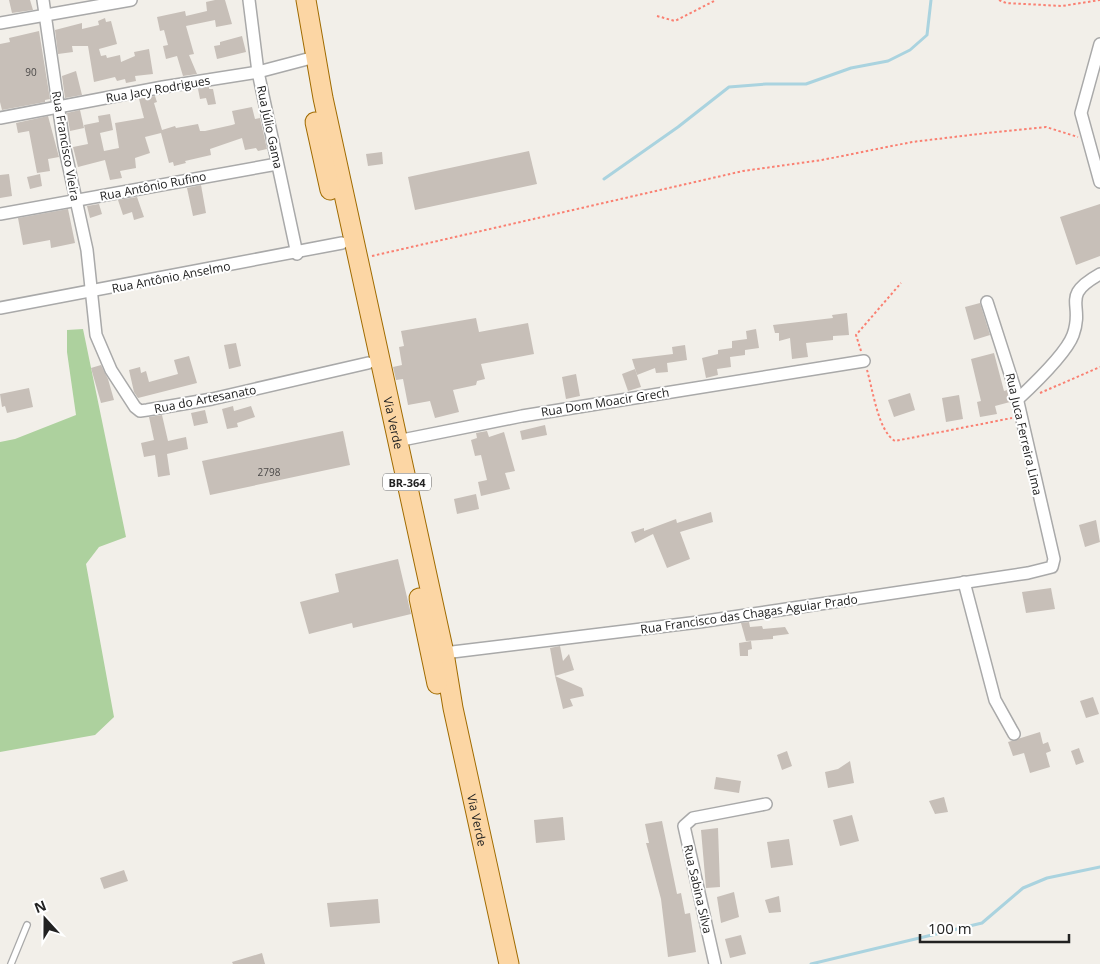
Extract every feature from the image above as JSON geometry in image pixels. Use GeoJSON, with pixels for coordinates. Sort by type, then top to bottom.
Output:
{"type":"FeatureCollection","features":[{"type":"Feature","properties":{"kind":"main road","name":"Via Verde"},"geometry":{"type":"LineString","coordinates":[[295,0],[398,441],[444,653],[453,708],[509,964]]}},
{"type":"Feature","properties":{"kind":"main road","name":"Via Verde"},"geometry":{"type":"LineString","coordinates":[[306,0],[309,59],[342,244],[386,437],[496,964]]}},
{"type":"Feature","properties":{"kind":"street","name":"Rua Francisco Vieira"},"geometry":{"type":"LineString","coordinates":[[43,0],[58,108],[87,250],[92,292]]}},
{"type":"Feature","properties":{"kind":"street"},"geometry":{"type":"LineString","coordinates":[[0,23],[131,0]]}},
{"type":"Feature","properties":{"kind":"street","name":"Rua Júlio Gama"},"geometry":{"type":"LineString","coordinates":[[249,0],[258,72],[297,254]]}},
{"type":"Feature","properties":{"kind":"street"},"geometry":{"type":"LineString","coordinates":[[1100,44],[1081,113],[1100,182]]}},
{"type":"Feature","properties":{"kind":"street","name":"Rua Jacy Rodrigues"},"geometry":{"type":"LineString","coordinates":[[0,118],[163,87],[258,72],[309,59]]}},
{"type":"Feature","properties":{"kind":"street","name":"Rua Antônio Rufino"},"geometry":{"type":"LineString","coordinates":[[0,214],[277,164]]}},
{"type":"Feature","properties":{"kind":"street","name":"Rua Antônio Anselmo"},"geometry":{"type":"LineString","coordinates":[[0,308],[297,254],[342,244]]}},
{"type":"Feature","properties":{"kind":"street"},"geometry":{"type":"LineString","coordinates":[[1017,401],[1051,364],[1073,336],[1076,317],[1075,300],[1081,285],[1100,274]]}},
{"type":"Feature","properties":{"kind":"street","name":"Rua do Artesanato"},"geometry":{"type":"LineString","coordinates":[[92,292],[93,317],[102,354],[121,386],[140,411],[212,399],[368,363]]}},
{"type":"Feature","properties":{"kind":"street","name":"Rua Juca Ferreira Lima"},"geometry":{"type":"LineString","coordinates":[[987,302],[1017,401],[1054,559],[1052,567]]}},
{"type":"Feature","properties":{"kind":"street","name":"Rua Dom Moacir Grech"},"geometry":{"type":"LineString","coordinates":[[398,441],[522,416],[864,361]]}},
{"type":"Feature","properties":{"kind":"street","name":"Rua Francisco das Chagas Aguiar Prado"},"geometry":{"type":"LineString","coordinates":[[444,653],[699,622],[1052,567]]}},
{"type":"Feature","properties":{"kind":"street"},"geometry":{"type":"LineString","coordinates":[[964,582],[996,700],[1014,734]]}},
{"type":"Feature","properties":{"kind":"street","name":"Rua Sabina Silva"},"geometry":{"type":"LineString","coordinates":[[714,960],[684,830],[686,823],[690,819],[702,816],[766,804]]}},
{"type":"Feature","properties":{"kind":"lane"},"geometry":{"type":"LineString","coordinates":[[11,964],[27,925]]}},
{"type":"Feature","properties":{"kind":"path"},"geometry":{"type":"LineString","coordinates":[[657,16],[675,21],[716,0]]}},
{"type":"Feature","properties":{"kind":"path"},"geometry":{"type":"LineString","coordinates":[[999,0],[1006,3],[1062,6],[1100,0]]}},
{"type":"Feature","properties":{"kind":"path"},"geometry":{"type":"LineString","coordinates":[[357,260],[742,171],[822,160],[912,142],[1046,127],[1088,140]]}},
{"type":"Feature","properties":{"kind":"path"},"geometry":{"type":"LineString","coordinates":[[901,283],[856,335],[879,417],[887,436],[896,441],[1015,418],[1017,401],[1100,367]]}},
{"type":"Feature","properties":{"kind":"green space"},"geometry":{"type":"Polygon","coordinates":[[[83,329],[126,537],[99,547],[86,564],[114,717],[95,735],[0,752],[0,442],[15,439],[76,415],[67,352],[67,330],[83,329]]]}},
{"type":"Feature","properties":{"kind":"building"},"geometry":{"type":"Polygon","coordinates":[[[9,0],[30,0],[33,10],[12,13],[9,0]]]}},
{"type":"Feature","properties":{"kind":"building"},"geometry":{"type":"Polygon","coordinates":[[[225,0],[232,24],[216,27],[215,20],[186,26],[194,54],[189,55],[197,74],[183,76],[177,56],[166,59],[163,46],[168,45],[164,30],[160,31],[157,17],[185,11],[186,16],[207,11],[206,2],[225,0]]]}},
{"type":"Feature","properties":{"kind":"building"},"geometry":{"type":"Polygon","coordinates":[[[105,18],[106,22],[111,21],[117,44],[99,49],[101,56],[106,55],[107,58],[120,55],[121,62],[135,56],[134,52],[149,49],[153,74],[135,76],[136,81],[126,83],[125,79],[117,81],[115,77],[94,82],[88,46],[72,46],[73,52],[58,54],[55,30],[82,23],[82,29],[99,25],[98,21],[105,18]]]}},
{"type":"Feature","properties":{"kind":"building"},"geometry":{"type":"Polygon","coordinates":[[[39,31],[50,99],[45,100],[45,102],[2,110],[0,102],[0,44],[10,42],[9,38],[39,31]]]}},
{"type":"Feature","properties":{"kind":"building"},"geometry":{"type":"Polygon","coordinates":[[[242,36],[246,52],[217,59],[214,46],[220,45],[220,42],[242,36]]]}},
{"type":"Feature","properties":{"kind":"building"},"geometry":{"type":"Polygon","coordinates":[[[76,71],[82,95],[65,98],[62,76],[76,71]]]}},
{"type":"Feature","properties":{"kind":"building"},"geometry":{"type":"Polygon","coordinates":[[[209,87],[209,89],[213,89],[216,104],[208,105],[206,98],[200,99],[198,89],[209,87]]]}},
{"type":"Feature","properties":{"kind":"building"},"geometry":{"type":"Polygon","coordinates":[[[155,96],[157,102],[154,103],[162,130],[175,126],[176,128],[198,124],[200,131],[205,131],[232,125],[235,124],[232,111],[252,107],[255,119],[260,118],[267,149],[258,151],[256,148],[245,150],[242,138],[210,149],[211,155],[185,161],[186,163],[174,166],[173,162],[169,163],[161,133],[145,137],[150,153],[135,158],[136,168],[120,171],[122,178],[110,180],[105,160],[78,167],[73,147],[88,144],[84,125],[99,122],[98,116],[110,114],[113,130],[100,133],[104,151],[119,148],[115,123],[144,118],[139,99],[155,96]]]}},
{"type":"Feature","properties":{"kind":"building"},"geometry":{"type":"Polygon","coordinates":[[[80,110],[84,128],[70,131],[67,113],[80,110]]]}},
{"type":"Feature","properties":{"kind":"building"},"geometry":{"type":"Polygon","coordinates":[[[48,116],[59,157],[48,159],[50,171],[37,173],[29,131],[18,133],[16,123],[48,116]]]}},
{"type":"Feature","properties":{"kind":"building"},"geometry":{"type":"Polygon","coordinates":[[[529,151],[537,184],[415,210],[408,177],[529,151]]]}},
{"type":"Feature","properties":{"kind":"building"},"geometry":{"type":"Polygon","coordinates":[[[382,152],[383,164],[368,166],[366,154],[382,152]]]}},
{"type":"Feature","properties":{"kind":"building"},"geometry":{"type":"Polygon","coordinates":[[[9,174],[12,196],[0,198],[0,175],[9,174]]]}},
{"type":"Feature","properties":{"kind":"building"},"geometry":{"type":"Polygon","coordinates":[[[40,174],[42,186],[30,189],[27,177],[40,174]]]}},
{"type":"Feature","properties":{"kind":"building"},"geometry":{"type":"Polygon","coordinates":[[[201,185],[206,213],[193,216],[187,188],[201,185]]]}},
{"type":"Feature","properties":{"kind":"building"},"geometry":{"type":"Polygon","coordinates":[[[137,197],[144,217],[134,220],[132,212],[123,215],[118,200],[137,197]]]}},
{"type":"Feature","properties":{"kind":"building"},"geometry":{"type":"Polygon","coordinates":[[[99,204],[102,214],[90,218],[87,206],[99,204]]]}},
{"type":"Feature","properties":{"kind":"building"},"geometry":{"type":"Polygon","coordinates":[[[1100,204],[1100,256],[1076,265],[1060,217],[1100,204]]]}},
{"type":"Feature","properties":{"kind":"building"},"geometry":{"type":"Polygon","coordinates":[[[68,209],[75,243],[51,248],[50,240],[23,245],[18,218],[68,209]]]}},
{"type":"Feature","properties":{"kind":"building"},"geometry":{"type":"Polygon","coordinates":[[[980,303],[990,335],[974,340],[965,307],[980,303]]]}},
{"type":"Feature","properties":{"kind":"building"},"geometry":{"type":"Polygon","coordinates":[[[847,313],[849,335],[833,336],[833,340],[806,343],[808,357],[792,359],[790,338],[779,341],[779,333],[775,333],[773,325],[833,318],[832,315],[847,313]]]}},
{"type":"Feature","properties":{"kind":"building"},"geometry":{"type":"Polygon","coordinates":[[[476,318],[479,332],[528,323],[534,354],[481,364],[485,379],[477,381],[476,385],[453,390],[459,412],[435,418],[430,401],[408,405],[403,379],[396,380],[393,367],[402,365],[399,347],[404,346],[401,331],[476,318]]]}},
{"type":"Feature","properties":{"kind":"building"},"geometry":{"type":"Polygon","coordinates":[[[756,329],[759,348],[745,350],[745,355],[730,357],[731,367],[717,369],[718,375],[706,378],[702,358],[718,354],[718,350],[732,348],[732,341],[747,339],[746,331],[756,329]]]}},
{"type":"Feature","properties":{"kind":"building"},"geometry":{"type":"Polygon","coordinates":[[[236,343],[241,366],[229,369],[224,345],[236,343]]]}},
{"type":"Feature","properties":{"kind":"building"},"geometry":{"type":"Polygon","coordinates":[[[685,345],[687,360],[667,363],[668,372],[656,373],[655,368],[637,375],[632,359],[673,354],[672,347],[685,345]]]}},
{"type":"Feature","properties":{"kind":"building"},"geometry":{"type":"Polygon","coordinates":[[[994,353],[1004,391],[1007,390],[1010,402],[995,406],[997,414],[980,417],[977,402],[981,401],[971,359],[994,353]]]}},
{"type":"Feature","properties":{"kind":"building"},"geometry":{"type":"Polygon","coordinates":[[[189,356],[197,383],[138,398],[134,392],[129,370],[140,367],[141,373],[146,371],[149,382],[178,374],[174,360],[189,356]]]}},
{"type":"Feature","properties":{"kind":"building"},"geometry":{"type":"Polygon","coordinates":[[[101,365],[108,379],[114,400],[101,403],[91,368],[101,365]]]}},
{"type":"Feature","properties":{"kind":"building"},"geometry":{"type":"Polygon","coordinates":[[[635,369],[641,387],[628,391],[622,374],[635,369]]]}},
{"type":"Feature","properties":{"kind":"building"},"geometry":{"type":"Polygon","coordinates":[[[576,374],[580,396],[566,399],[562,377],[576,374]]]}},
{"type":"Feature","properties":{"kind":"building"},"geometry":{"type":"Polygon","coordinates":[[[29,388],[33,407],[7,413],[5,406],[2,407],[0,394],[29,388]]]}},
{"type":"Feature","properties":{"kind":"building"},"geometry":{"type":"Polygon","coordinates":[[[910,393],[915,410],[894,417],[888,400],[910,393]]]}},
{"type":"Feature","properties":{"kind":"building"},"geometry":{"type":"Polygon","coordinates":[[[959,395],[963,419],[946,422],[942,398],[959,395]]]}},
{"type":"Feature","properties":{"kind":"building"},"geometry":{"type":"Polygon","coordinates":[[[233,406],[234,411],[251,406],[255,417],[237,423],[238,427],[227,429],[222,409],[233,406]]]}},
{"type":"Feature","properties":{"kind":"building"},"geometry":{"type":"Polygon","coordinates":[[[205,410],[208,423],[194,426],[191,413],[205,410]]]}},
{"type":"Feature","properties":{"kind":"building"},"geometry":{"type":"Polygon","coordinates":[[[162,415],[168,441],[186,437],[188,449],[167,454],[170,475],[158,477],[155,455],[144,457],[141,443],[154,440],[149,417],[162,415]]]}},
{"type":"Feature","properties":{"kind":"building"},"geometry":{"type":"Polygon","coordinates":[[[545,425],[547,435],[522,440],[520,431],[545,425]]]}},
{"type":"Feature","properties":{"kind":"building"},"geometry":{"type":"Polygon","coordinates":[[[343,431],[350,465],[210,495],[202,461],[343,431]]]}},
{"type":"Feature","properties":{"kind":"building"},"geometry":{"type":"Polygon","coordinates":[[[487,431],[489,437],[504,432],[515,471],[505,473],[510,489],[481,496],[478,482],[487,480],[481,455],[475,456],[471,440],[477,438],[476,433],[487,431]]]}},
{"type":"Feature","properties":{"kind":"building"},"geometry":{"type":"Polygon","coordinates":[[[476,494],[479,509],[457,514],[454,499],[476,494]]]}},
{"type":"Feature","properties":{"kind":"building"},"geometry":{"type":"Polygon","coordinates":[[[711,512],[713,522],[680,532],[690,559],[667,568],[653,534],[635,543],[631,532],[644,528],[644,531],[676,519],[677,523],[711,512]]]}},
{"type":"Feature","properties":{"kind":"building"},"geometry":{"type":"Polygon","coordinates":[[[1096,520],[1100,542],[1085,547],[1079,525],[1096,520]]]}},
{"type":"Feature","properties":{"kind":"building"},"geometry":{"type":"Polygon","coordinates":[[[398,559],[411,614],[353,628],[352,623],[309,634],[300,602],[339,592],[335,574],[398,559]]]}},
{"type":"Feature","properties":{"kind":"building"},"geometry":{"type":"Polygon","coordinates":[[[1051,588],[1055,609],[1026,613],[1022,592],[1051,588]]]}},
{"type":"Feature","properties":{"kind":"building"},"geometry":{"type":"Polygon","coordinates":[[[749,622],[750,627],[762,626],[763,629],[785,627],[789,634],[773,636],[773,639],[746,641],[741,623],[749,622]]]}},
{"type":"Feature","properties":{"kind":"building"},"geometry":{"type":"Polygon","coordinates":[[[751,641],[752,649],[748,650],[748,656],[740,656],[739,643],[751,641]]]}},
{"type":"Feature","properties":{"kind":"building"},"geometry":{"type":"Polygon","coordinates":[[[560,646],[563,661],[569,654],[574,670],[555,676],[550,648],[560,646]]]}},
{"type":"Feature","properties":{"kind":"building"},"geometry":{"type":"Polygon","coordinates":[[[555,676],[582,688],[584,696],[570,699],[573,706],[563,709],[555,676]]]}},
{"type":"Feature","properties":{"kind":"building"},"geometry":{"type":"Polygon","coordinates":[[[1093,697],[1099,714],[1086,718],[1080,701],[1093,697]]]}},
{"type":"Feature","properties":{"kind":"building"},"geometry":{"type":"Polygon","coordinates":[[[1040,732],[1043,744],[1048,742],[1051,751],[1046,753],[1050,767],[1030,773],[1024,753],[1013,756],[1008,742],[1040,732]]]}},
{"type":"Feature","properties":{"kind":"building"},"geometry":{"type":"Polygon","coordinates":[[[1079,748],[1084,762],[1076,765],[1071,751],[1079,748]]]}},
{"type":"Feature","properties":{"kind":"building"},"geometry":{"type":"Polygon","coordinates":[[[787,751],[792,766],[782,770],[777,755],[787,751]]]}},
{"type":"Feature","properties":{"kind":"building"},"geometry":{"type":"Polygon","coordinates":[[[850,761],[854,783],[828,788],[825,772],[838,769],[850,761]]]}},
{"type":"Feature","properties":{"kind":"building"},"geometry":{"type":"Polygon","coordinates":[[[716,777],[741,781],[739,793],[714,789],[716,777]]]}},
{"type":"Feature","properties":{"kind":"building"},"geometry":{"type":"Polygon","coordinates":[[[944,797],[948,812],[935,814],[929,801],[944,797]]]}},
{"type":"Feature","properties":{"kind":"building"},"geometry":{"type":"Polygon","coordinates":[[[852,815],[859,841],[840,846],[833,820],[852,815]]]}},
{"type":"Feature","properties":{"kind":"building"},"geometry":{"type":"Polygon","coordinates":[[[563,817],[565,840],[536,843],[534,820],[563,817]]]}},
{"type":"Feature","properties":{"kind":"building"},"geometry":{"type":"Polygon","coordinates":[[[662,821],[677,894],[681,893],[685,914],[690,913],[696,952],[668,957],[661,899],[646,843],[649,843],[645,824],[662,821]]]}},
{"type":"Feature","properties":{"kind":"building"},"geometry":{"type":"Polygon","coordinates":[[[718,828],[720,887],[706,888],[701,830],[718,828]]]}},
{"type":"Feature","properties":{"kind":"building"},"geometry":{"type":"Polygon","coordinates":[[[789,839],[793,865],[771,868],[767,842],[789,839]]]}},
{"type":"Feature","properties":{"kind":"building"},"geometry":{"type":"Polygon","coordinates":[[[124,870],[128,881],[104,889],[100,878],[124,870]]]}},
{"type":"Feature","properties":{"kind":"building"},"geometry":{"type":"Polygon","coordinates":[[[734,892],[739,917],[721,923],[717,897],[734,892]]]}},
{"type":"Feature","properties":{"kind":"building"},"geometry":{"type":"Polygon","coordinates":[[[779,896],[781,912],[769,913],[765,900],[779,896]]]}},
{"type":"Feature","properties":{"kind":"building"},"geometry":{"type":"Polygon","coordinates":[[[378,899],[380,923],[330,927],[327,903],[378,899]]]}},
{"type":"Feature","properties":{"kind":"building"},"geometry":{"type":"Polygon","coordinates":[[[741,935],[746,954],[730,958],[725,939],[741,935]]]}},
{"type":"Feature","properties":{"kind":"building"},"geometry":{"type":"Polygon","coordinates":[[[262,953],[265,964],[233,964],[232,962],[262,953]]]}},
{"type":"Feature","properties":{"kind":"waterway"},"geometry":{"type":"LineString","coordinates":[[604,179],[678,127],[729,87],[766,84],[806,84],[851,68],[888,61],[910,50],[927,35],[931,0]]}},
{"type":"Feature","properties":{"kind":"waterway"},"geometry":{"type":"LineString","coordinates":[[811,964],[982,923],[1023,888],[1047,878],[1100,867]]}}]}
